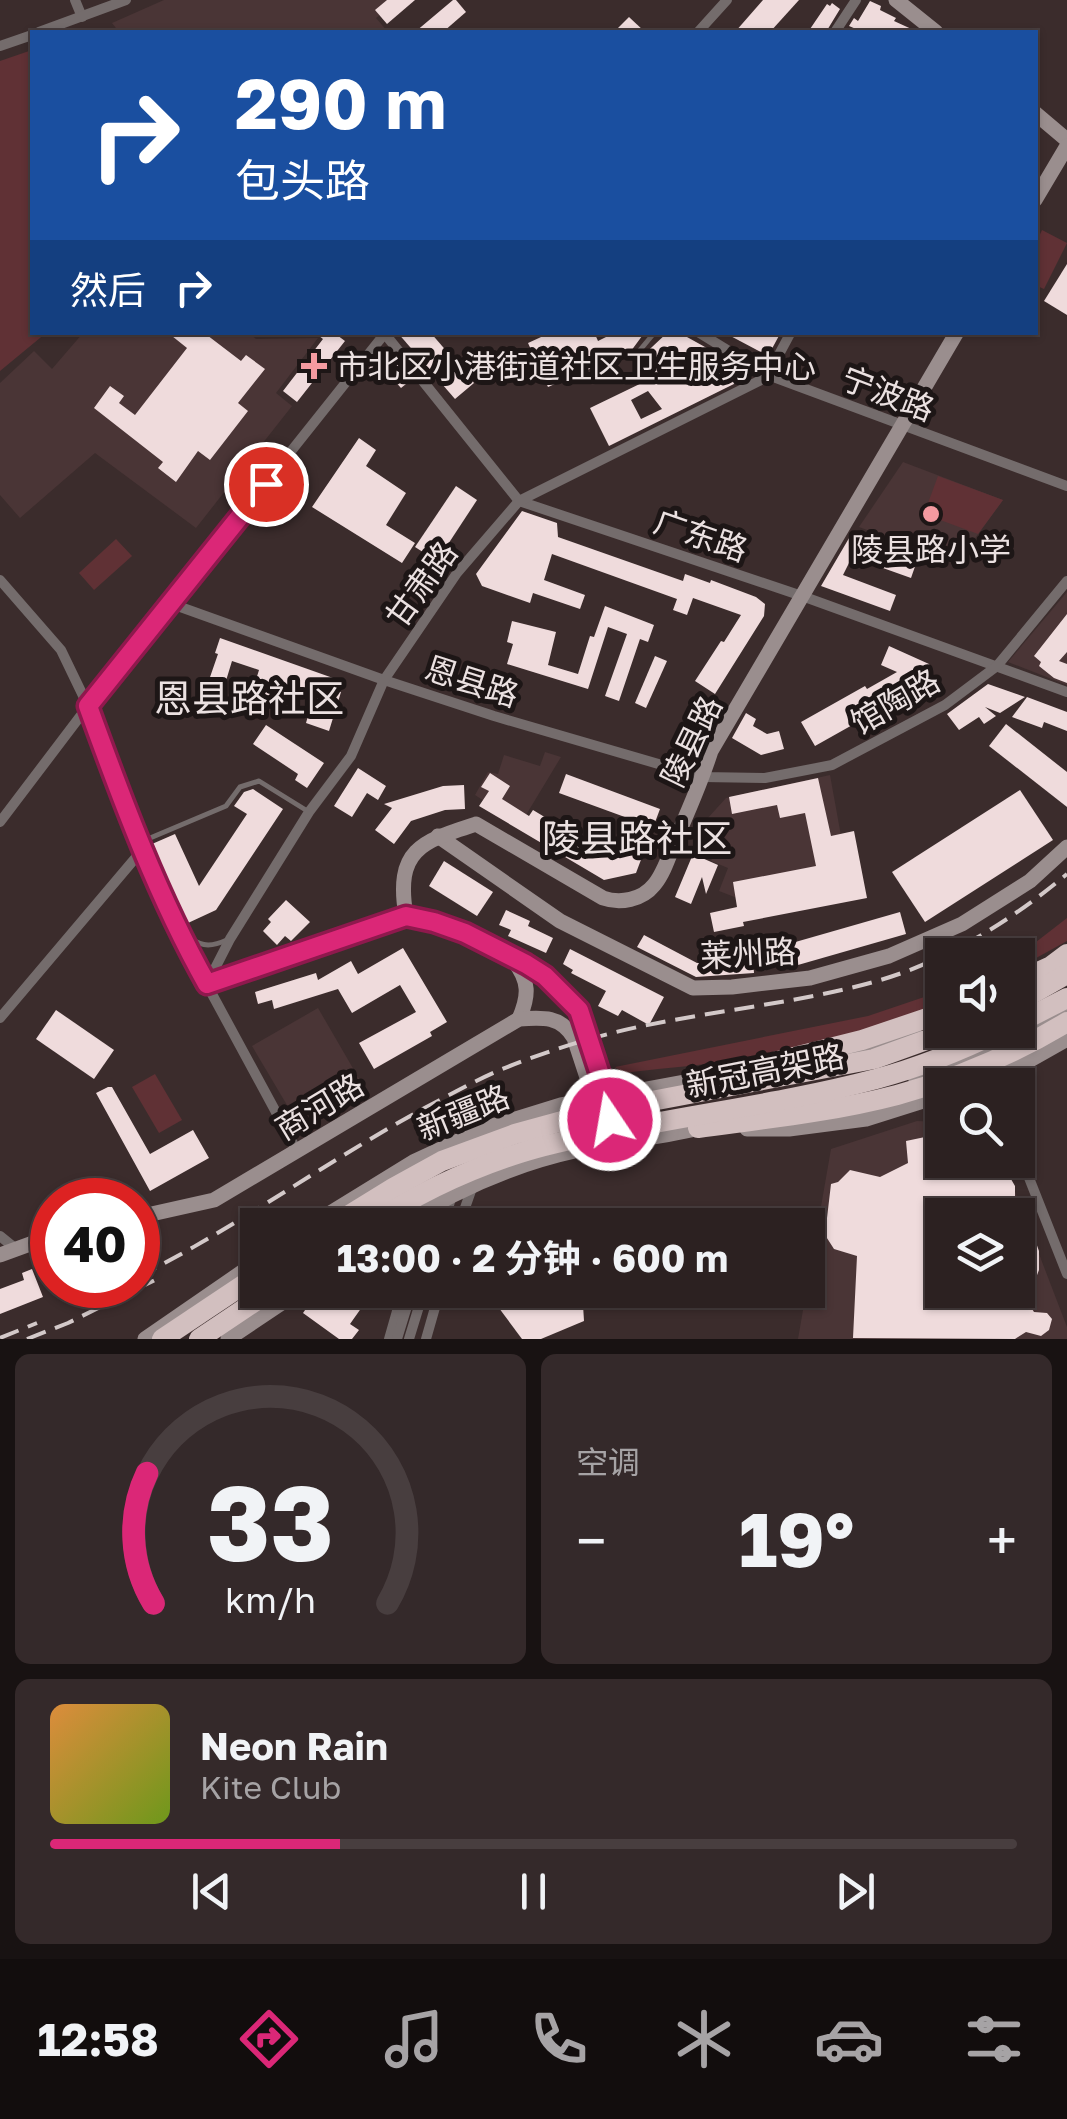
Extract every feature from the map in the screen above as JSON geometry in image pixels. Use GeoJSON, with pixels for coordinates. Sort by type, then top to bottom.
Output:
{"type":"FeatureCollection","features":[{"type":"Feature","properties":{"kind":"highway"},"geometry":{"type":"LineString","coordinates":[[1035,973],[1067,954]]}},
{"type":"Feature","properties":{"kind":"highway"},"geometry":{"type":"LineString","coordinates":[[1035,991],[1067,971]]}},
{"type":"Feature","properties":{"kind":"highway"},"geometry":{"type":"LineString","coordinates":[[1035,1014],[1067,998]]}},
{"type":"Feature","properties":{"kind":"highway"},"geometry":{"type":"LineString","coordinates":[[734,1072],[862,1040],[925,1018]]}},
{"type":"Feature","properties":{"kind":"highway"},"geometry":{"type":"LineString","coordinates":[[698,1128],[832,1109],[897,1095],[1014,1052],[1066,1024]]}},
{"type":"Feature","properties":{"kind":"highway","name":"新冠高架路"},"geometry":{"type":"LineString","coordinates":[[361,1208],[442,1161],[515,1134],[599,1111],[874,1060],[925,1041]]}},
{"type":"Feature","properties":{"kind":"highway","name":"新冠高架路"},"geometry":{"type":"LineString","coordinates":[[396,1208],[459,1176],[522,1152],[878,1078],[966,1048]]}},
{"type":"Feature","properties":{"kind":"highway"},"geometry":{"type":"LineString","coordinates":[[162,1339],[240,1287]]}},
{"type":"Feature","properties":{"kind":"highway"},"geometry":{"type":"LineString","coordinates":[[199,1339],[245,1308]]}},
{"type":"Feature","properties":{"kind":"street"},"geometry":{"type":"LineString","coordinates":[[75,0],[82,18]]}},
{"type":"Feature","properties":{"kind":"street"},"geometry":{"type":"LineString","coordinates":[[48,30],[126,0]]}},
{"type":"Feature","properties":{"kind":"street"},"geometry":{"type":"LineString","coordinates":[[700,30],[727,0]]}},
{"type":"Feature","properties":{"kind":"street"},"geometry":{"type":"LineString","coordinates":[[836,30],[856,0]]}},
{"type":"Feature","properties":{"kind":"street"},"geometry":{"type":"LineString","coordinates":[[896,0],[934,30]]}},
{"type":"Feature","properties":{"kind":"street"},"geometry":{"type":"LineString","coordinates":[[0,46],[30,36]]}},
{"type":"Feature","properties":{"kind":"street"},"geometry":{"type":"LineString","coordinates":[[1038,117],[1067,143],[1038,195]]}},
{"type":"Feature","properties":{"kind":"street"},"geometry":{"type":"LineString","coordinates":[[0,822],[5,804],[172,604],[383,335]]}},
{"type":"Feature","properties":{"kind":"street"},"geometry":{"type":"LineString","coordinates":[[387,335],[519,500]]}},
{"type":"Feature","properties":{"kind":"street","name":"宁波路"},"geometry":{"type":"LineString","coordinates":[[703,335],[768,375],[1067,486]]}},
{"type":"Feature","properties":{"kind":"street"},"geometry":{"type":"LineString","coordinates":[[768,375],[788,335]]}},
{"type":"Feature","properties":{"kind":"street","name":"陵县路"},"geometry":{"type":"LineString","coordinates":[[438,836],[476,824],[612,901],[642,895],[657,882],[711,752],[954,335]]}},
{"type":"Feature","properties":{"kind":"street","name":"甘肃路"},"geometry":{"type":"LineString","coordinates":[[207,984],[230,938],[309,812],[351,756],[384,680],[457,574],[519,500],[768,375]]}},
{"type":"Feature","properties":{"kind":"street","name":"广东路"},"geometry":{"type":"LineString","coordinates":[[519,500],[1067,692]]}},
{"type":"Feature","properties":{"kind":"street"},"geometry":{"type":"LineString","coordinates":[[0,580],[61,650],[88,706],[180,932],[297,1152]]}},
{"type":"Feature","properties":{"kind":"street","name":"馆陶路"},"geometry":{"type":"LineString","coordinates":[[703,777],[765,778],[832,765],[945,705],[996,666],[1067,581]]}},
{"type":"Feature","properties":{"kind":"street","name":"恩县路"},"geometry":{"type":"LineString","coordinates":[[172,604],[494,716],[703,777]]}},
{"type":"Feature","properties":{"kind":"street"},"geometry":{"type":"LineString","coordinates":[[406,916],[402,894],[406,866],[420,848],[438,836]]}},
{"type":"Feature","properties":{"kind":"street","name":"莱州路"},"geometry":{"type":"LineString","coordinates":[[438,836],[560,921],[693,988],[810,978],[890,956],[962,924],[1030,881],[1067,847]]}},
{"type":"Feature","properties":{"kind":"street"},"geometry":{"type":"LineString","coordinates":[[0,1018],[142,845]]}},
{"type":"Feature","properties":{"kind":"street"},"geometry":{"type":"LineString","coordinates":[[207,984],[406,916],[465,933],[545,976],[579,1010],[612,1144]]}},
{"type":"Feature","properties":{"kind":"street"},"geometry":{"type":"LineString","coordinates":[[508,953],[527,986],[519,1019],[554,1020],[568,1029],[600,1098]]}},
{"type":"Feature","properties":{"kind":"street"},"geometry":{"type":"LineString","coordinates":[[1035,986],[1067,971]]}},
{"type":"Feature","properties":{"kind":"street","name":"商河路"},"geometry":{"type":"LineString","coordinates":[[160,1212],[214,1200],[519,1019]]}},
{"type":"Feature","properties":{"kind":"street"},"geometry":{"type":"LineString","coordinates":[[1016,1068],[1066,1024]]}},
{"type":"Feature","properties":{"kind":"street","name":"新疆路"},"geometry":{"type":"LineString","coordinates":[[338,1208],[414,1161],[486,1128],[560,1105],[734,1072],[838,1058],[925,1031]]}},
{"type":"Feature","properties":{"kind":"street"},"geometry":{"type":"LineString","coordinates":[[437,1208],[473,1185],[522,1165],[578,1150],[698,1128],[789,1130],[866,1119],[925,1100]]}},
{"type":"Feature","properties":{"kind":"street"},"geometry":{"type":"LineString","coordinates":[[1029,1178],[1067,1274]]}},
{"type":"Feature","properties":{"kind":"street"},"geometry":{"type":"LineString","coordinates":[[465,1208],[473,1185]]}},
{"type":"Feature","properties":{"kind":"street"},"geometry":{"type":"LineString","coordinates":[[448,1208],[452,1195]]}},
{"type":"Feature","properties":{"kind":"street"},"geometry":{"type":"LineString","coordinates":[[0,1236],[8,1252]]}},
{"type":"Feature","properties":{"kind":"street"},"geometry":{"type":"LineString","coordinates":[[146,1339],[240,1274]]}},
{"type":"Feature","properties":{"kind":"street"},"geometry":{"type":"LineString","coordinates":[[228,1339],[274,1308]]}},
{"type":"Feature","properties":{"kind":"street"},"geometry":{"type":"LineString","coordinates":[[389,1339],[398,1308]]}},
{"type":"Feature","properties":{"kind":"street"},"geometry":{"type":"LineString","coordinates":[[397,1339],[406,1308]]}},
{"type":"Feature","properties":{"kind":"street"},"geometry":{"type":"LineString","coordinates":[[409,1339],[418,1308]]}},
{"type":"Feature","properties":{"kind":"street"},"geometry":{"type":"LineString","coordinates":[[426,1339],[435,1308]]}},
{"type":"Feature","properties":{"kind":"lane"},"geometry":{"type":"LineString","coordinates":[[635,356],[652,335]]}},
{"type":"Feature","properties":{"kind":"lane"},"geometry":{"type":"LineString","coordinates":[[142,845],[226,806],[240,787],[260,781],[309,812]]}},
{"type":"Feature","properties":{"kind":"lane"},"geometry":{"type":"LineString","coordinates":[[180,932],[198,944],[213,946],[230,938]]}},
{"type":"Feature","properties":{"kind":"shaded area"},"geometry":{"type":"Polygon","coordinates":[[[164,0],[401,0],[376,18],[386,30],[117,30],[112,23],[164,0]]]}},
{"type":"Feature","properties":{"kind":"shaded area"},"geometry":{"type":"Polygon","coordinates":[[[30,51],[30,335],[44,335],[0,371],[0,61],[30,51]]]}},
{"type":"Feature","properties":{"kind":"shaded area"},"geometry":{"type":"Polygon","coordinates":[[[1042,230],[1067,243],[1044,289],[1038,286],[1038,239],[1042,230]]]}},
{"type":"Feature","properties":{"kind":"shaded area"},"geometry":{"type":"Polygon","coordinates":[[[81,335],[318,338],[276,393],[292,406],[196,528],[95,453],[20,518],[0,495],[0,383],[34,351],[52,369],[81,335]]]}},
{"type":"Feature","properties":{"kind":"shaded area","name":"陵县路小学"},"geometry":{"type":"Polygon","coordinates":[[[903,462],[1003,500],[957,563],[859,527],[903,462]]]}},
{"type":"Feature","properties":{"kind":"shaded area"},"geometry":{"type":"Polygon","coordinates":[[[938,476],[1003,500],[978,534],[924,514],[938,476]]]}},
{"type":"Feature","properties":{"kind":"shaded area"},"geometry":{"type":"Polygon","coordinates":[[[116,539],[132,556],[94,590],[79,573],[116,539]]]}},
{"type":"Feature","properties":{"kind":"shaded area"},"geometry":{"type":"Polygon","coordinates":[[[1067,592],[1067,685],[1008,662],[1067,592]]]}},
{"type":"Feature","properties":{"kind":"shaded area"},"geometry":{"type":"Polygon","coordinates":[[[545,752],[561,757],[520,825],[475,795],[488,772],[498,774],[504,755],[540,766],[545,752]]]}},
{"type":"Feature","properties":{"kind":"shaded area"},"geometry":{"type":"Polygon","coordinates":[[[830,775],[849,880],[737,898],[719,891],[728,868],[711,861],[713,856],[696,848],[707,819],[726,798],[830,775]]]}},
{"type":"Feature","properties":{"kind":"shaded area"},"geometry":{"type":"Polygon","coordinates":[[[1067,918],[1067,941],[1035,959],[1035,943],[1067,918]]]}},
{"type":"Feature","properties":{"kind":"shaded area"},"geometry":{"type":"Polygon","coordinates":[[[925,997],[925,1009],[792,1050],[623,1073],[615,1067],[868,1016],[925,997]]]}},
{"type":"Feature","properties":{"kind":"shaded area"},"geometry":{"type":"Polygon","coordinates":[[[318,1008],[365,1089],[300,1127],[252,1046],[318,1008]]]}},
{"type":"Feature","properties":{"kind":"shaded area"},"geometry":{"type":"Polygon","coordinates":[[[155,1074],[182,1120],[159,1133],[132,1087],[155,1074]]]}},
{"type":"Feature","properties":{"kind":"shaded area"},"geometry":{"type":"Polygon","coordinates":[[[925,1121],[925,1178],[1010,1178],[1018,1198],[925,1198],[925,1308],[1035,1308],[1035,1244],[1067,1327],[1067,1339],[798,1339],[803,1308],[825,1308],[825,1208],[821,1208],[831,1149],[925,1121]]]}},
{"type":"Feature","properties":{"kind":"building"},"geometry":{"type":"Polygon","coordinates":[[[387,0],[415,0],[387,24],[375,10],[387,0]]]}},
{"type":"Feature","properties":{"kind":"building"},"geometry":{"type":"Polygon","coordinates":[[[453,0],[466,12],[445,30],[417,30],[453,0]]]}},
{"type":"Feature","properties":{"kind":"building"},"geometry":{"type":"Polygon","coordinates":[[[763,0],[799,0],[772,30],[737,30],[763,0]]]}},
{"type":"Feature","properties":{"kind":"building"},"geometry":{"type":"Polygon","coordinates":[[[870,1],[896,18],[894,21],[914,30],[858,30],[849,26],[854,18],[858,21],[870,1]]]}},
{"type":"Feature","properties":{"kind":"building"},"geometry":{"type":"Polygon","coordinates":[[[832,3],[840,9],[827,30],[809,30],[827,4],[832,3]]]}},
{"type":"Feature","properties":{"kind":"building"},"geometry":{"type":"Polygon","coordinates":[[[629,17],[643,30],[616,30],[629,17]]]}},
{"type":"Feature","properties":{"kind":"building"},"geometry":{"type":"Polygon","coordinates":[[[1067,264],[1067,315],[1044,301],[1067,264]]]}},
{"type":"Feature","properties":{"kind":"building"},"geometry":{"type":"Polygon","coordinates":[[[171,335],[207,335],[241,361],[246,355],[265,369],[238,403],[248,411],[210,460],[198,451],[176,482],[158,468],[163,462],[94,408],[110,386],[124,396],[119,403],[135,415],[187,348],[171,335]]]}},
{"type":"Feature","properties":{"kind":"building","name":"市北区小港街道社区卫生服务中心"},"geometry":{"type":"Polygon","coordinates":[[[318,335],[337,335],[345,341],[297,402],[283,391],[323,339],[318,335]]]}},
{"type":"Feature","properties":{"kind":"building"},"geometry":{"type":"Polygon","coordinates":[[[400,335],[433,335],[474,383],[455,399],[400,335]]]}},
{"type":"Feature","properties":{"kind":"building"},"geometry":{"type":"Polygon","coordinates":[[[545,335],[595,335],[598,341],[610,335],[643,335],[631,351],[548,387],[528,343],[545,335]]]}},
{"type":"Feature","properties":{"kind":"building"},"geometry":{"type":"Polygon","coordinates":[[[665,335],[683,335],[743,370],[744,379],[609,446],[590,408],[650,379],[636,362],[665,335]],[[674,350],[662,363],[681,384],[704,367],[674,350]],[[648,391],[631,400],[641,419],[662,409],[648,391]]]}},
{"type":"Feature","properties":{"kind":"building"},"geometry":{"type":"Polygon","coordinates":[[[729,335],[779,335],[768,356],[729,335]]]}},
{"type":"Feature","properties":{"kind":"building"},"geometry":{"type":"Polygon","coordinates":[[[384,349],[411,380],[401,388],[383,368],[376,379],[366,372],[384,349]]]}},
{"type":"Feature","properties":{"kind":"building"},"geometry":{"type":"Polygon","coordinates":[[[359,438],[376,450],[366,466],[406,493],[386,525],[415,543],[402,563],[312,507],[359,438]]]}},
{"type":"Feature","properties":{"kind":"building"},"geometry":{"type":"Polygon","coordinates":[[[456,486],[477,500],[437,561],[415,547],[456,486]]]}},
{"type":"Feature","properties":{"kind":"building"},"geometry":{"type":"Polygon","coordinates":[[[522,511],[557,523],[558,537],[683,581],[685,574],[710,583],[711,580],[765,604],[764,616],[715,694],[695,681],[741,615],[693,598],[687,615],[673,610],[677,599],[552,554],[544,580],[585,595],[580,609],[533,593],[530,603],[482,586],[476,574],[522,511]]]}},
{"type":"Feature","properties":{"kind":"building"},"geometry":{"type":"Polygon","coordinates":[[[852,533],[919,555],[911,578],[852,557],[843,575],[896,595],[890,611],[821,586],[852,533]]]}},
{"type":"Feature","properties":{"kind":"building"},"geometry":{"type":"Polygon","coordinates":[[[605,606],[654,625],[648,642],[640,639],[619,701],[605,696],[627,634],[608,627],[588,689],[507,664],[513,644],[507,642],[512,621],[556,632],[548,665],[578,674],[605,606]]]}},
{"type":"Feature","properties":{"kind":"building"},"geometry":{"type":"Polygon","coordinates":[[[1067,614],[1067,652],[1059,661],[1067,664],[1067,683],[1039,666],[1041,662],[1034,656],[1067,614]]]}},
{"type":"Feature","properties":{"kind":"building"},"geometry":{"type":"Polygon","coordinates":[[[220,638],[333,678],[331,684],[341,692],[329,731],[306,723],[313,698],[273,685],[263,714],[247,709],[259,670],[232,661],[225,684],[209,680],[220,638]]]}},
{"type":"Feature","properties":{"kind":"building"},"geometry":{"type":"Polygon","coordinates":[[[889,646],[929,664],[929,677],[815,746],[801,722],[897,672],[881,665],[889,646]]]}},
{"type":"Feature","properties":{"kind":"building"},"geometry":{"type":"Polygon","coordinates":[[[655,656],[667,661],[646,708],[635,703],[655,656]]]}},
{"type":"Feature","properties":{"kind":"building"},"geometry":{"type":"Polygon","coordinates":[[[988,684],[1025,697],[1000,713],[985,707],[996,716],[984,724],[979,717],[959,730],[947,714],[988,684]]]}},
{"type":"Feature","properties":{"kind":"building"},"geometry":{"type":"Polygon","coordinates":[[[1027,697],[1067,712],[1067,731],[1044,722],[1042,728],[1012,717],[1027,697]]]}},
{"type":"Feature","properties":{"kind":"building"},"geometry":{"type":"Polygon","coordinates":[[[746,713],[756,719],[753,726],[767,734],[779,731],[784,749],[761,755],[732,738],[746,713]]]}},
{"type":"Feature","properties":{"kind":"building"},"geometry":{"type":"Polygon","coordinates":[[[1006,724],[1067,772],[1067,807],[989,746],[1006,724]]]}},
{"type":"Feature","properties":{"kind":"building"},"geometry":{"type":"Polygon","coordinates":[[[266,725],[324,763],[307,788],[295,780],[298,774],[253,744],[266,725]]]}},
{"type":"Feature","properties":{"kind":"building"},"geometry":{"type":"Polygon","coordinates":[[[358,768],[386,786],[378,800],[367,793],[352,817],[334,806],[358,768]]]}},
{"type":"Feature","properties":{"kind":"building"},"geometry":{"type":"Polygon","coordinates":[[[490,773],[510,786],[502,799],[529,816],[533,810],[611,857],[620,855],[633,820],[559,793],[566,774],[660,809],[636,873],[604,880],[479,806],[489,791],[481,787],[490,773]]]}},
{"type":"Feature","properties":{"kind":"building"},"geometry":{"type":"Polygon","coordinates":[[[818,778],[831,836],[854,831],[867,898],[743,922],[744,926],[714,932],[710,913],[737,907],[733,882],[816,866],[805,813],[780,818],[777,805],[732,814],[729,797],[818,778]]]}},
{"type":"Feature","properties":{"kind":"building"},"geometry":{"type":"Polygon","coordinates":[[[464,785],[465,809],[445,810],[411,821],[394,844],[375,830],[392,808],[384,804],[443,786],[464,785]]]}},
{"type":"Feature","properties":{"kind":"building"},"geometry":{"type":"Polygon","coordinates":[[[253,789],[283,809],[216,910],[188,923],[152,844],[175,834],[199,886],[247,814],[234,806],[244,792],[253,789]]]}},
{"type":"Feature","properties":{"kind":"building"},"geometry":{"type":"Polygon","coordinates":[[[1020,790],[1053,840],[925,922],[892,872],[1020,790]]]}},
{"type":"Feature","properties":{"kind":"building"},"geometry":{"type":"Polygon","coordinates":[[[693,854],[718,865],[706,894],[702,877],[691,904],[675,897],[693,854]]]}},
{"type":"Feature","properties":{"kind":"building"},"geometry":{"type":"Polygon","coordinates":[[[444,861],[493,892],[477,916],[429,886],[444,861]]]}},
{"type":"Feature","properties":{"kind":"building"},"geometry":{"type":"Polygon","coordinates":[[[286,900],[310,922],[291,941],[285,936],[277,945],[263,931],[271,922],[268,919],[286,900]]]}},
{"type":"Feature","properties":{"kind":"building"},"geometry":{"type":"Polygon","coordinates":[[[506,910],[553,938],[546,953],[508,936],[511,930],[499,925],[506,910]]]}},
{"type":"Feature","properties":{"kind":"building"},"geometry":{"type":"Polygon","coordinates":[[[900,912],[906,934],[784,969],[778,947],[900,912]]]}},
{"type":"Feature","properties":{"kind":"building"},"geometry":{"type":"Polygon","coordinates":[[[644,935],[697,963],[753,959],[754,973],[696,977],[637,947],[644,935]]]}},
{"type":"Feature","properties":{"kind":"building"},"geometry":{"type":"Polygon","coordinates":[[[403,948],[447,1022],[430,1032],[432,1036],[374,1069],[359,1043],[416,1012],[400,985],[352,1013],[338,989],[274,1009],[272,1000],[258,1004],[255,992],[316,973],[318,980],[351,961],[358,974],[403,948]]]}},
{"type":"Feature","properties":{"kind":"building"},"geometry":{"type":"Polygon","coordinates":[[[570,949],[664,997],[649,1025],[622,1010],[618,1016],[598,1006],[606,991],[571,973],[573,970],[563,964],[570,949]]]}},
{"type":"Feature","properties":{"kind":"building"},"geometry":{"type":"Polygon","coordinates":[[[56,1010],[114,1050],[94,1079],[36,1039],[56,1010]]]}},
{"type":"Feature","properties":{"kind":"building"},"geometry":{"type":"Polygon","coordinates":[[[112,1087],[150,1154],[193,1130],[209,1158],[160,1185],[160,1178],[143,1178],[96,1093],[112,1087]]]}},
{"type":"Feature","properties":{"kind":"building"},"geometry":{"type":"Polygon","coordinates":[[[925,1137],[925,1178],[1010,1178],[1015,1186],[1015,1198],[925,1198],[925,1308],[1031,1308],[1052,1319],[1049,1330],[1041,1336],[1026,1332],[1015,1339],[853,1338],[857,1256],[834,1249],[825,1235],[831,1184],[850,1170],[880,1177],[908,1163],[906,1141],[925,1137]]]}},
{"type":"Feature","properties":{"kind":"building"},"geometry":{"type":"Polygon","coordinates":[[[1035,1240],[1039,1251],[1035,1280],[1035,1240]]]}},
{"type":"Feature","properties":{"kind":"building"},"geometry":{"type":"Polygon","coordinates":[[[30,1270],[30,1302],[0,1314],[0,1289],[24,1280],[22,1273],[30,1270]]]}},
{"type":"Feature","properties":{"kind":"building"},"geometry":{"type":"Polygon","coordinates":[[[306,1308],[361,1308],[350,1324],[359,1330],[352,1339],[339,1339],[303,1313],[306,1308]]]}},
{"type":"Feature","properties":{"kind":"building"},"geometry":{"type":"Polygon","coordinates":[[[499,1308],[583,1308],[584,1321],[541,1339],[522,1339],[499,1308]]]}},
{"type":"Feature","properties":{"kind":"railway"},"geometry":{"type":"LineString","coordinates":[[160,1265],[383,1131],[500,1070],[620,1031],[818,995],[903,973],[978,937],[1067,874]]}},
{"type":"Feature","properties":{"kind":"railway"},"geometry":{"type":"LineString","coordinates":[[27,1339],[98,1308]]}},
{"type":"Feature","properties":{"kind":"railway"},"geometry":{"type":"LineString","coordinates":[[0,1338],[37,1323]]}},
{"type":"Feature","properties":{"kind":"place","name":"市北区小港街道社区卫生服务中心"},"geometry":{"type":"Point","coordinates":[314,366]}},
{"type":"Feature","properties":{"kind":"place","name":"陵县路小学"},"geometry":{"type":"Point","coordinates":[931,514]}},
{"type":"Feature","properties":{"kind":"district","name":"恩县路社区"},"geometry":{"type":"Point","coordinates":[249,697]}},
{"type":"Feature","properties":{"kind":"district","name":"陵县路社区"},"geometry":{"type":"Point","coordinates":[637,837]}},
{"type":"Feature","properties":{"kind":"route"},"geometry":{"type":"LineString","coordinates":[[266,484],[88,706],[143,849],[186,946],[207,984],[406,916],[465,933],[545,976],[579,1010],[607,1096],[610,1120]]}}]}
